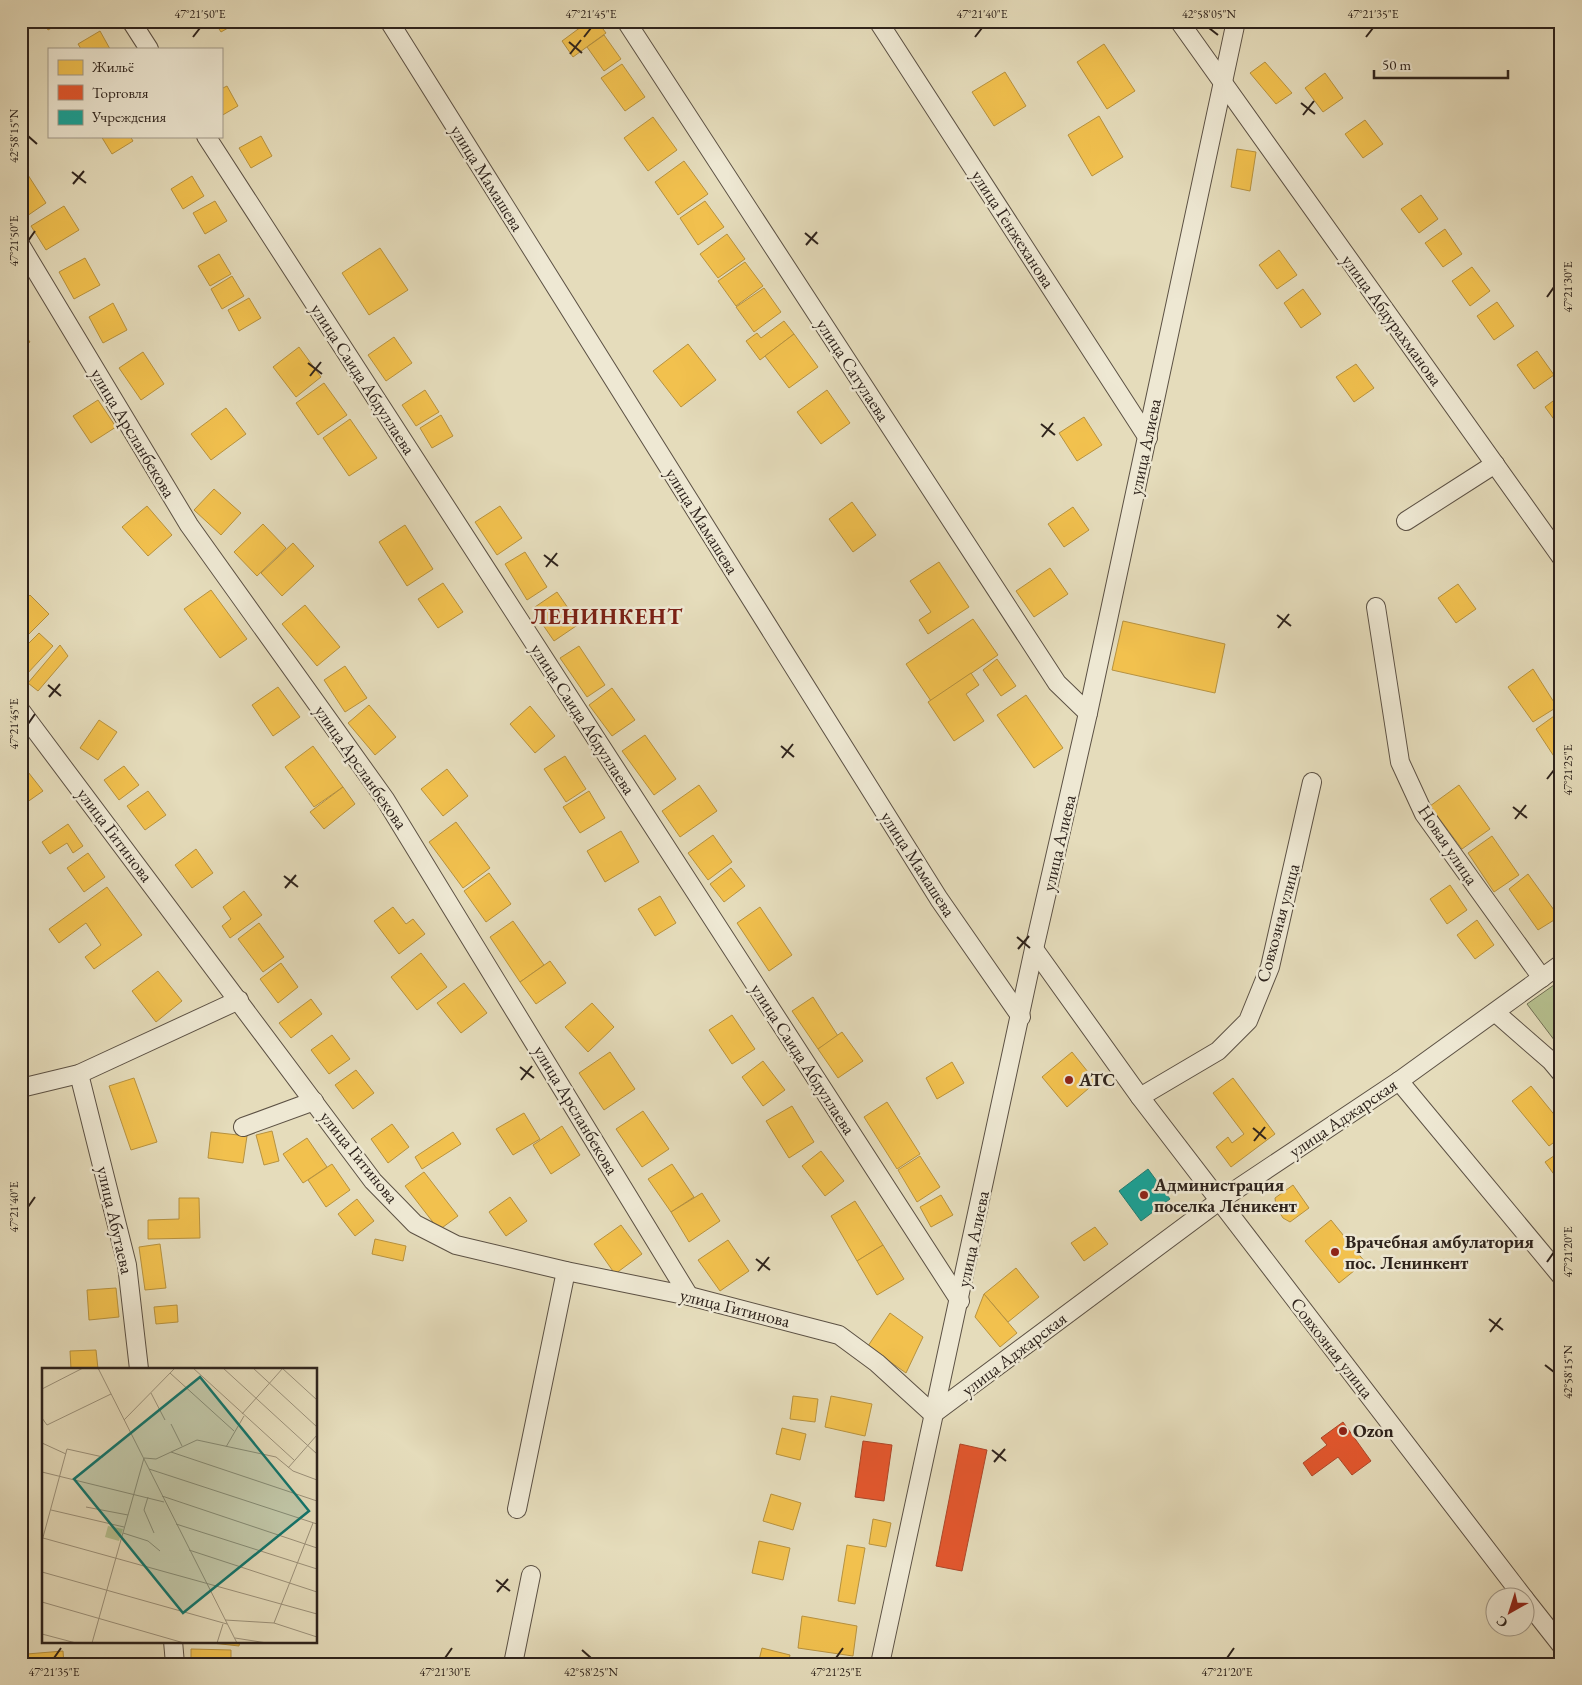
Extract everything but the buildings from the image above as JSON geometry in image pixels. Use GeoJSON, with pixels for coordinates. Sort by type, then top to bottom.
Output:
{"type":"FeatureCollection","features":[{"type":"Feature","properties":{"kind":"street"},"geometry":{"type":"LineString","coordinates":[[131,21],[148,48]]}},
{"type":"Feature","properties":{"kind":"street","name":"улица Мамашева"},"geometry":{"type":"LineString","coordinates":[[389,21],[939,899],[1021,1017]]}},
{"type":"Feature","properties":{"kind":"street","name":"улица Сатулаева"},"geometry":{"type":"LineString","coordinates":[[626,21],[1057,683],[1088,713]]}},
{"type":"Feature","properties":{"kind":"street","name":"улица Генжеханова"},"geometry":{"type":"LineString","coordinates":[[878,21],[1148,438]]}},
{"type":"Feature","properties":{"kind":"street","name":"улица Абдурахманова"},"geometry":{"type":"LineString","coordinates":[[1179,21],[1561,558]]}},
{"type":"Feature","properties":{"kind":"street","name":"улица Алиева"},"geometry":{"type":"LineString","coordinates":[[880,1664],[933,1414],[960,1301],[1034,949],[1148,438],[1236,21]]}},
{"type":"Feature","properties":{"kind":"street","name":"улица Саида Абдуллаева"},"geometry":{"type":"LineString","coordinates":[[207,138],[960,1301]]}},
{"type":"Feature","properties":{"kind":"street","name":"улица Арсланбекова"},"geometry":{"type":"LineString","coordinates":[[21,246],[189,525],[385,799],[689,1296]]}},
{"type":"Feature","properties":{"kind":"street"},"geometry":{"type":"LineString","coordinates":[[1406,521],[1495,464]]}},
{"type":"Feature","properties":{"kind":"street","name":"Новая улица"},"geometry":{"type":"LineString","coordinates":[[1376,607],[1400,762],[1424,814],[1542,978]]}},
{"type":"Feature","properties":{"kind":"street","name":"улица Гитинова"},"geometry":{"type":"LineString","coordinates":[[21,711],[373,1181],[415,1224],[456,1245],[566,1271],[689,1296],[840,1335],[877,1363],[933,1414]]}},
{"type":"Feature","properties":{"kind":"street","name":"Совхозная улица"},"geometry":{"type":"LineString","coordinates":[[1140,1097],[1218,1051],[1248,1021],[1270,967],[1312,782]]}},
{"type":"Feature","properties":{"kind":"street","name":"Совхозная улица"},"geometry":{"type":"LineString","coordinates":[[1034,949],[1140,1097],[1516,1588]]}},
{"type":"Feature","properties":{"kind":"street","name":"улица Аджарская"},"geometry":{"type":"LineString","coordinates":[[933,1414],[1219,1201],[1399,1081],[1496,1013],[1561,964]]}},
{"type":"Feature","properties":{"kind":"street"},"geometry":{"type":"LineString","coordinates":[[21,1088],[80,1074],[239,1000]]}},
{"type":"Feature","properties":{"kind":"street"},"geometry":{"type":"LineString","coordinates":[[1496,1013],[1551,1061],[1561,1073]]}},
{"type":"Feature","properties":{"kind":"street","name":"улица Абутаева"},"geometry":{"type":"LineString","coordinates":[[80,1074],[127,1265],[139,1368]]}},
{"type":"Feature","properties":{"kind":"street"},"geometry":{"type":"LineString","coordinates":[[1399,1081],[1561,1276]]}},
{"type":"Feature","properties":{"kind":"street"},"geometry":{"type":"LineString","coordinates":[[243,1127],[314,1101]]}},
{"type":"Feature","properties":{"kind":"street"},"geometry":{"type":"LineString","coordinates":[[517,1509],[566,1271]]}},
{"type":"Feature","properties":{"kind":"street"},"geometry":{"type":"LineString","coordinates":[[513,1664],[531,1575]]}},
{"type":"Feature","properties":{"kind":"street","name":"Совхозная улица"},"geometry":{"type":"LineString","coordinates":[[1534,1611],[1561,1645]]}},
{"type":"Feature","properties":{"kind":"street"},"geometry":{"type":"LineString","coordinates":[[173,1642],[176,1664]]}},
{"type":"Feature","properties":{"kind":"green space"},"geometry":{"type":"Polygon","coordinates":[[[1561,980],[1561,1049],[1527,1004],[1561,980]]]}},
{"type":"Feature","properties":{"kind":"place","name":"АТС"},"geometry":{"type":"Point","coordinates":[1069,1080]}},
{"type":"Feature","properties":{"kind":"place","name":"Администрация поселка Леникент"},"geometry":{"type":"Point","coordinates":[1144,1195]}},
{"type":"Feature","properties":{"kind":"place","name":"Врачебная амбулатория пос. Ленинкент"},"geometry":{"type":"Point","coordinates":[1335,1252]}},
{"type":"Feature","properties":{"kind":"place","name":"Ozon"},"geometry":{"type":"Point","coordinates":[1343,1431]}},
{"type":"Feature","properties":{"kind":"district","name":"ЛЕНИНКЕНТ"},"geometry":{"type":"Point","coordinates":[607,616]}}]}
